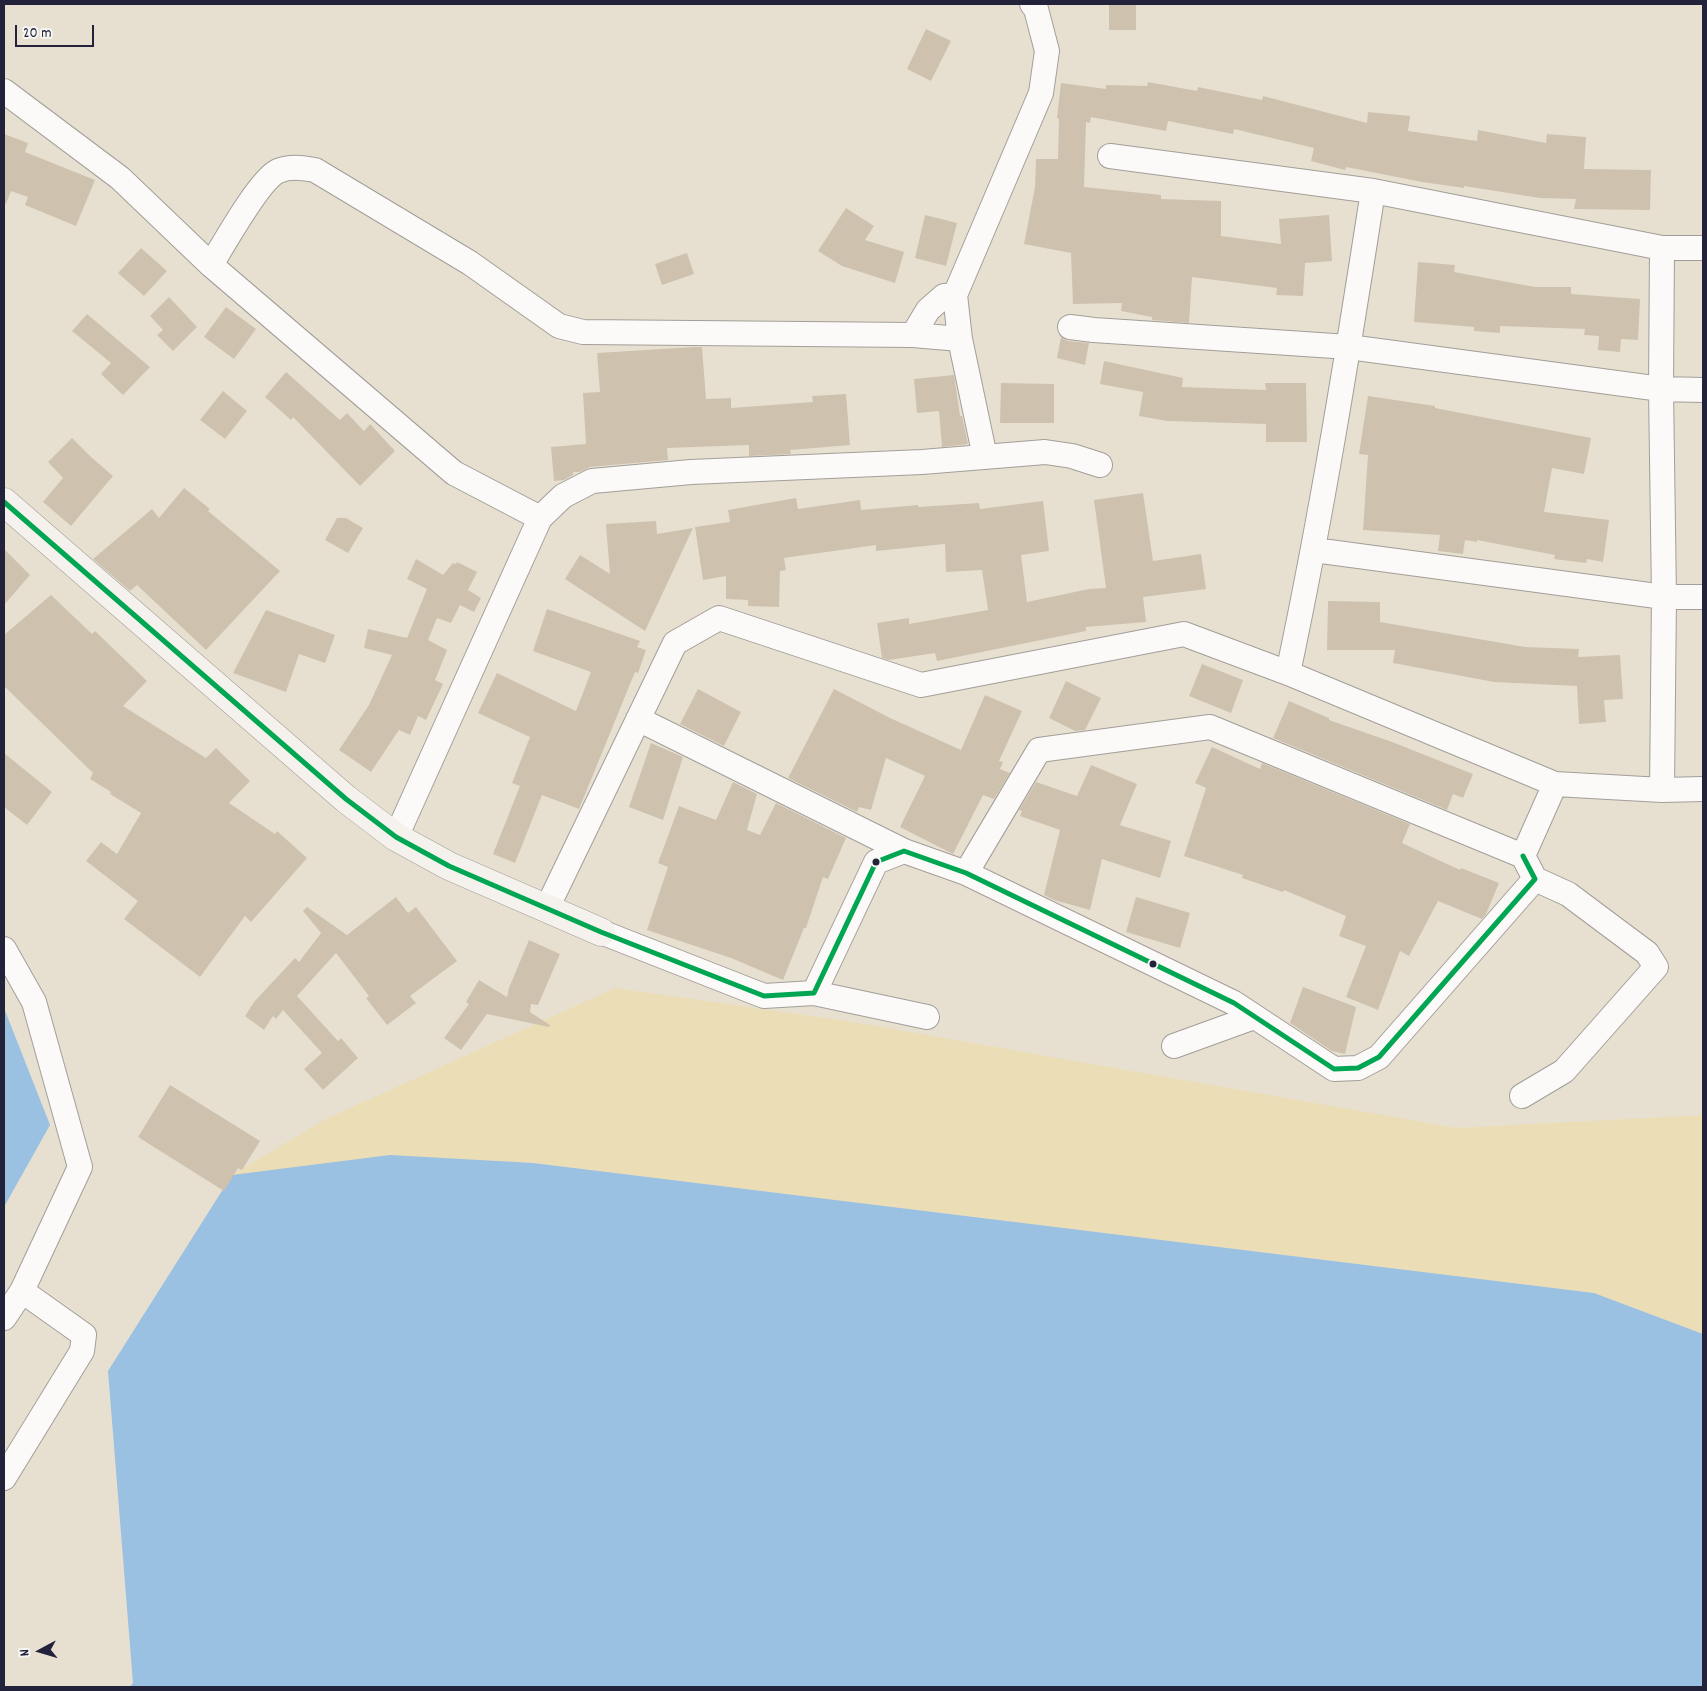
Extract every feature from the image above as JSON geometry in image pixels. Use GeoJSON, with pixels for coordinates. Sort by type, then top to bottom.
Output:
{"type":"FeatureCollection","features":[{"type":"Feature","properties":{"kind":"main road"},"geometry":{"type":"LineString","coordinates":[[4,502],[346,799],[396,837],[449,866],[601,932]]}},
{"type":"Feature","properties":{"kind":"street"},"geometry":{"type":"LineString","coordinates":[[985,457],[960,339],[955,295],[1041,93],[1047,51],[1036,9],[1032,4]]}},
{"type":"Feature","properties":{"kind":"street"},"geometry":{"type":"LineString","coordinates":[[4,91],[120,178],[211,265],[454,473],[540,518]]}},
{"type":"Feature","properties":{"kind":"street"},"geometry":{"type":"LineString","coordinates":[[1110,156],[1373,191],[1662,248],[1703,248]]}},
{"type":"Feature","properties":{"kind":"street"},"geometry":{"type":"LineString","coordinates":[[211,265],[263,184],[277,172],[296,166],[315,170],[470,263],[559,326],[583,332],[913,335],[960,339]]}},
{"type":"Feature","properties":{"kind":"street"},"geometry":{"type":"LineString","coordinates":[[1288,673],[1314,550],[1349,347],[1373,191]]}},
{"type":"Feature","properties":{"kind":"street"},"geometry":{"type":"LineString","coordinates":[[1662,248],[1661,388],[1664,597],[1662,790]]}},
{"type":"Feature","properties":{"kind":"street"},"geometry":{"type":"LineString","coordinates":[[913,335],[928,310],[944,296],[955,295]]}},
{"type":"Feature","properties":{"kind":"street"},"geometry":{"type":"LineString","coordinates":[[1070,327],[1104,331],[1349,347],[1661,388],[1703,390]]}},
{"type":"Feature","properties":{"kind":"street"},"geometry":{"type":"LineString","coordinates":[[396,837],[540,518],[563,496],[592,481],[691,472],[922,462],[1044,452],[1072,456],[1100,465]]}},
{"type":"Feature","properties":{"kind":"street"},"geometry":{"type":"LineString","coordinates":[[1314,550],[1664,597],[1703,597]]}},
{"type":"Feature","properties":{"kind":"street"},"geometry":{"type":"LineString","coordinates":[[547,908],[675,643],[719,618],[921,685],[1184,634],[1288,673],[1555,784],[1662,790],[1703,789]]}},
{"type":"Feature","properties":{"kind":"street"},"geometry":{"type":"LineString","coordinates":[[638,719],[904,851],[966,873],[1234,1003],[1334,1069],[1358,1068],[1379,1057],[1535,879]]}},
{"type":"Feature","properties":{"kind":"street"},"geometry":{"type":"LineString","coordinates":[[966,873],[1039,750],[1210,727],[1523,856],[1535,879],[1568,894],[1647,953],[1656,967],[1564,1071],[1522,1096]]}},
{"type":"Feature","properties":{"kind":"street"},"geometry":{"type":"LineString","coordinates":[[1523,856],[1555,784]]}},
{"type":"Feature","properties":{"kind":"street"},"geometry":{"type":"LineString","coordinates":[[814,993],[876,862],[904,851]]}},
{"type":"Feature","properties":{"kind":"street"},"geometry":{"type":"LineString","coordinates":[[601,932],[764,996],[814,993],[927,1017]]}},
{"type":"Feature","properties":{"kind":"street"},"geometry":{"type":"LineString","coordinates":[[4,949],[34,1002],[80,1167],[22,1292],[4,1318]]}},
{"type":"Feature","properties":{"kind":"street"},"geometry":{"type":"LineString","coordinates":[[1174,1046],[1254,1017]]}},
{"type":"Feature","properties":{"kind":"street"},"geometry":{"type":"LineString","coordinates":[[4,1478],[82,1351],[84,1335],[22,1292]]}},
{"type":"Feature","properties":{"kind":"sand"},"geometry":{"type":"Polygon","coordinates":[[[615,988],[847,1021],[1457,1128],[1703,1115],[1703,1334],[1594,1293],[533,1163],[232,1175],[326,1119],[615,988]]]}},
{"type":"Feature","properties":{"kind":"water"},"geometry":{"type":"Polygon","coordinates":[[[4,1008],[50,1125],[4,1207],[4,1008]]]}},
{"type":"Feature","properties":{"kind":"water"},"geometry":{"type":"Polygon","coordinates":[[[390,1155],[533,1163],[1594,1293],[1703,1334],[1703,1687],[130,1687],[133,1683],[108,1371],[232,1175],[390,1155]]]}},
{"type":"Feature","properties":{"kind":"building"},"geometry":{"type":"Polygon","coordinates":[[[1109,4],[1136,4],[1136,30],[1109,30],[1109,4]]]}},
{"type":"Feature","properties":{"kind":"building"},"geometry":{"type":"Polygon","coordinates":[[[926,29],[951,41],[931,81],[907,69],[926,29]]]}},
{"type":"Feature","properties":{"kind":"building"},"geometry":{"type":"Polygon","coordinates":[[[1148,82],[1197,91],[1198,87],[1262,100],[1263,96],[1367,123],[1368,112],[1410,116],[1408,131],[1477,141],[1478,130],[1546,143],[1547,134],[1586,137],[1584,169],[1651,170],[1650,210],[1574,209],[1576,199],[1540,198],[1464,186],[1464,188],[1422,182],[1346,167],[1345,170],[1311,161],[1314,148],[1234,129],[1233,134],[1168,121],[1166,131],[1091,117],[1090,123],[1086,122],[1084,187],[1161,195],[1161,199],[1221,201],[1221,236],[1281,244],[1279,219],[1329,215],[1332,261],[1305,263],[1303,296],[1276,295],[1277,288],[1192,277],[1189,323],[1152,320],[1152,317],[1121,311],[1122,303],[1073,304],[1071,253],[1024,244],[1035,187],[1036,159],[1058,159],[1059,119],[1057,118],[1061,83],[1106,89],[1106,85],[1147,86],[1148,82]]]}},
{"type":"Feature","properties":{"kind":"building"},"geometry":{"type":"Polygon","coordinates":[[[4,134],[28,143],[25,152],[95,180],[76,226],[25,205],[28,197],[11,191],[6,204],[4,203],[4,134]]]}},
{"type":"Feature","properties":{"kind":"building"},"geometry":{"type":"Polygon","coordinates":[[[846,208],[874,226],[865,240],[904,252],[895,283],[842,266],[818,251],[846,208]]]}},
{"type":"Feature","properties":{"kind":"building"},"geometry":{"type":"Polygon","coordinates":[[[925,215],[957,223],[946,266],[915,258],[925,215]]]}},
{"type":"Feature","properties":{"kind":"building"},"geometry":{"type":"Polygon","coordinates":[[[141,248],[167,271],[144,296],[118,273],[141,248]]]}},
{"type":"Feature","properties":{"kind":"building"},"geometry":{"type":"Polygon","coordinates":[[[687,253],[694,274],[662,285],[655,264],[687,253]]]}},
{"type":"Feature","properties":{"kind":"building"},"geometry":{"type":"Polygon","coordinates":[[[1418,262],[1455,265],[1454,272],[1535,287],[1571,287],[1571,294],[1640,299],[1638,340],[1621,339],[1620,352],[1598,350],[1599,336],[1584,335],[1585,329],[1500,326],[1500,333],[1474,331],[1474,327],[1414,322],[1418,262]]]}},
{"type":"Feature","properties":{"kind":"building"},"geometry":{"type":"Polygon","coordinates":[[[169,297],[197,327],[173,351],[157,335],[163,330],[150,316],[169,297]]]}},
{"type":"Feature","properties":{"kind":"building"},"geometry":{"type":"Polygon","coordinates":[[[226,307],[256,329],[234,359],[204,337],[226,307]]]}},
{"type":"Feature","properties":{"kind":"building"},"geometry":{"type":"Polygon","coordinates":[[[87,314],[150,367],[123,395],[101,374],[111,363],[72,331],[87,314]]]}},
{"type":"Feature","properties":{"kind":"building"},"geometry":{"type":"Polygon","coordinates":[[[1061,337],[1068,341],[1089,343],[1085,365],[1057,358],[1061,337]]]}},
{"type":"Feature","properties":{"kind":"building"},"geometry":{"type":"Polygon","coordinates":[[[702,347],[706,399],[731,398],[731,408],[813,402],[812,396],[846,394],[850,445],[790,450],[791,454],[749,456],[749,445],[667,448],[668,460],[590,467],[580,472],[573,472],[573,475],[564,480],[554,481],[551,447],[586,444],[583,393],[600,392],[597,353],[702,347]]]}},
{"type":"Feature","properties":{"kind":"building"},"geometry":{"type":"Polygon","coordinates":[[[1104,361],[1183,378],[1182,387],[1266,390],[1265,383],[1306,383],[1307,442],[1266,442],[1266,424],[1167,421],[1139,416],[1143,392],[1100,384],[1104,361]]]}},
{"type":"Feature","properties":{"kind":"building"},"geometry":{"type":"Polygon","coordinates":[[[286,372],[340,420],[347,413],[364,431],[370,424],[395,451],[360,486],[293,417],[291,420],[265,397],[286,372]]]}},
{"type":"Feature","properties":{"kind":"building"},"geometry":{"type":"Polygon","coordinates":[[[954,375],[960,416],[962,416],[968,444],[942,447],[939,411],[917,413],[914,379],[954,375]]]}},
{"type":"Feature","properties":{"kind":"building"},"geometry":{"type":"Polygon","coordinates":[[[1001,383],[1054,384],[1054,423],[1000,423],[1001,383]]]}},
{"type":"Feature","properties":{"kind":"building"},"geometry":{"type":"Polygon","coordinates":[[[223,391],[247,411],[225,439],[200,420],[223,391]]]}},
{"type":"Feature","properties":{"kind":"building"},"geometry":{"type":"Polygon","coordinates":[[[1368,396],[1435,406],[1435,408],[1591,438],[1584,474],[1552,468],[1544,512],[1609,520],[1603,562],[1587,559],[1586,563],[1554,559],[1555,555],[1477,540],[1477,542],[1465,540],[1463,554],[1438,551],[1440,535],[1363,530],[1368,455],[1359,454],[1368,396]]]}},
{"type":"Feature","properties":{"kind":"building"},"geometry":{"type":"Polygon","coordinates":[[[72,438],[113,476],[71,526],[43,502],[63,478],[48,462],[72,438]]]}},
{"type":"Feature","properties":{"kind":"building"},"geometry":{"type":"Polygon","coordinates":[[[184,488],[210,509],[208,511],[280,571],[206,650],[137,585],[130,591],[93,559],[152,509],[159,518],[184,488]]]}},
{"type":"Feature","properties":{"kind":"building"},"geometry":{"type":"Polygon","coordinates":[[[1143,493],[1153,561],[1201,554],[1206,589],[1143,597],[1146,622],[1086,627],[1086,631],[937,661],[935,653],[889,660],[882,658],[877,623],[909,618],[909,624],[988,610],[982,570],[946,572],[945,544],[876,551],[876,545],[784,558],[786,570],[780,571],[779,607],[748,606],[748,600],[726,599],[726,576],[703,580],[695,527],[730,522],[728,510],[796,498],[798,509],[860,500],[861,510],[918,505],[918,507],[979,503],[980,509],[1043,501],[1049,551],[1021,555],[1027,602],[1089,589],[1106,588],[1094,500],[1143,493]]]}},
{"type":"Feature","properties":{"kind":"building"},"geometry":{"type":"Polygon","coordinates":[[[337,518],[346,518],[363,528],[348,553],[325,540],[337,518]]]}},
{"type":"Feature","properties":{"kind":"building"},"geometry":{"type":"Polygon","coordinates":[[[656,521],[657,534],[693,528],[645,631],[565,579],[580,555],[610,574],[606,524],[656,521]]]}},
{"type":"Feature","properties":{"kind":"building"},"geometry":{"type":"Polygon","coordinates":[[[4,549],[30,575],[4,605],[4,549]]]}},
{"type":"Feature","properties":{"kind":"building"},"geometry":{"type":"Polygon","coordinates":[[[416,559],[443,575],[453,563],[456,564],[457,562],[477,572],[468,590],[481,598],[474,612],[460,605],[451,623],[437,618],[428,640],[447,650],[435,680],[443,684],[426,720],[418,716],[410,735],[399,730],[371,772],[339,750],[369,705],[392,655],[364,648],[368,629],[407,638],[427,589],[407,579],[416,559]]]}},
{"type":"Feature","properties":{"kind":"building"},"geometry":{"type":"Polygon","coordinates":[[[51,595],[92,634],[95,631],[147,681],[123,706],[206,758],[216,748],[250,781],[229,803],[275,834],[277,831],[307,858],[251,922],[245,916],[200,977],[124,919],[138,901],[86,861],[101,842],[117,854],[141,813],[90,779],[93,773],[4,686],[4,635],[51,595]]]}},
{"type":"Feature","properties":{"kind":"building"},"geometry":{"type":"Polygon","coordinates":[[[1328,601],[1380,602],[1380,622],[1525,647],[1579,649],[1578,657],[1620,655],[1623,699],[1604,700],[1606,722],[1579,724],[1577,686],[1494,682],[1393,663],[1395,650],[1327,650],[1328,601]]]}},
{"type":"Feature","properties":{"kind":"building"},"geometry":{"type":"Polygon","coordinates":[[[547,609],[640,641],[637,647],[646,650],[638,673],[635,672],[579,809],[542,795],[515,863],[493,854],[520,786],[512,783],[530,737],[478,713],[497,673],[576,711],[591,672],[533,651],[547,609]]]}},
{"type":"Feature","properties":{"kind":"building"},"geometry":{"type":"Polygon","coordinates":[[[266,610],[335,635],[325,663],[299,654],[286,692],[233,673],[266,610]]]}},
{"type":"Feature","properties":{"kind":"building"},"geometry":{"type":"Polygon","coordinates":[[[1202,664],[1243,680],[1231,713],[1189,696],[1202,664]]]}},
{"type":"Feature","properties":{"kind":"building"},"geometry":{"type":"Polygon","coordinates":[[[1066,681],[1101,698],[1085,730],[1075,731],[1049,718],[1066,681]]]}},
{"type":"Feature","properties":{"kind":"building"},"geometry":{"type":"Polygon","coordinates":[[[698,689],[741,712],[724,746],[680,724],[698,689]]]}},
{"type":"Feature","properties":{"kind":"building"},"geometry":{"type":"Polygon","coordinates":[[[834,689],[890,718],[961,750],[985,695],[1022,711],[999,761],[1003,762],[1000,769],[1010,773],[994,799],[983,795],[953,854],[900,827],[925,776],[886,758],[871,810],[859,807],[857,812],[788,778],[834,689]]]}},
{"type":"Feature","properties":{"kind":"building"},"geometry":{"type":"Polygon","coordinates":[[[1289,701],[1329,718],[1329,720],[1392,742],[1473,774],[1463,798],[1453,794],[1447,810],[1273,738],[1289,701]]]}},
{"type":"Feature","properties":{"kind":"building"},"geometry":{"type":"Polygon","coordinates":[[[651,743],[683,757],[663,820],[629,807],[651,743]]]}},
{"type":"Feature","properties":{"kind":"building"},"geometry":{"type":"Polygon","coordinates":[[[1212,747],[1260,769],[1262,763],[1410,824],[1402,843],[1460,870],[1461,868],[1499,883],[1486,914],[1482,919],[1438,901],[1409,956],[1400,951],[1378,1010],[1346,997],[1366,946],[1339,936],[1346,916],[1284,890],[1283,892],[1242,878],[1243,875],[1184,856],[1206,788],[1195,783],[1212,747]]]}},
{"type":"Feature","properties":{"kind":"building"},"geometry":{"type":"Polygon","coordinates":[[[4,753],[52,792],[27,825],[4,807],[4,753]]]}},
{"type":"Feature","properties":{"kind":"building"},"geometry":{"type":"Polygon","coordinates":[[[1091,765],[1137,784],[1120,825],[1171,841],[1160,878],[1102,859],[1090,910],[1054,900],[1044,895],[1060,830],[1020,816],[1022,811],[1019,810],[1036,782],[1077,796],[1091,765]]]}},
{"type":"Feature","properties":{"kind":"building"},"geometry":{"type":"Polygon","coordinates":[[[733,782],[757,794],[747,830],[760,835],[776,803],[846,838],[828,879],[823,877],[806,928],[804,928],[783,980],[731,958],[647,930],[668,867],[658,863],[679,806],[716,820],[733,782]]]}},
{"type":"Feature","properties":{"kind":"building"},"geometry":{"type":"Polygon","coordinates":[[[396,897],[408,913],[416,907],[457,961],[410,996],[416,1003],[387,1025],[366,998],[369,996],[336,953],[297,996],[338,1041],[341,1038],[358,1058],[323,1090],[304,1069],[322,1053],[283,1010],[276,1019],[273,1016],[264,1030],[245,1016],[254,1002],[295,958],[299,962],[321,933],[303,911],[307,907],[347,935],[396,897]]]}},
{"type":"Feature","properties":{"kind":"building"},"geometry":{"type":"Polygon","coordinates":[[[1136,897],[1190,913],[1180,948],[1126,932],[1136,897]]]}},
{"type":"Feature","properties":{"kind":"building"},"geometry":{"type":"Polygon","coordinates":[[[529,940],[560,954],[538,1005],[531,1004],[530,1012],[550,1025],[549,1027],[487,1014],[461,1050],[444,1038],[469,1004],[466,1002],[479,980],[507,997],[529,940]]]}},
{"type":"Feature","properties":{"kind":"building"},"geometry":{"type":"Polygon","coordinates":[[[1303,987],[1356,1007],[1345,1054],[1332,1051],[1290,1023],[1303,987]]]}},
{"type":"Feature","properties":{"kind":"building"},"geometry":{"type":"Polygon","coordinates":[[[170,1085],[260,1141],[242,1170],[238,1168],[224,1191],[138,1137],[170,1085]]]}},
{"type":"Feature","properties":{"kind":"transit line"},"geometry":{"type":"LineString","coordinates":[[4,502],[346,799],[396,837],[449,866],[601,932],[764,996],[814,993],[876,862],[904,851],[966,873],[1234,1003],[1334,1069],[1358,1068],[1379,1057],[1535,879],[1523,856]]}}]}
